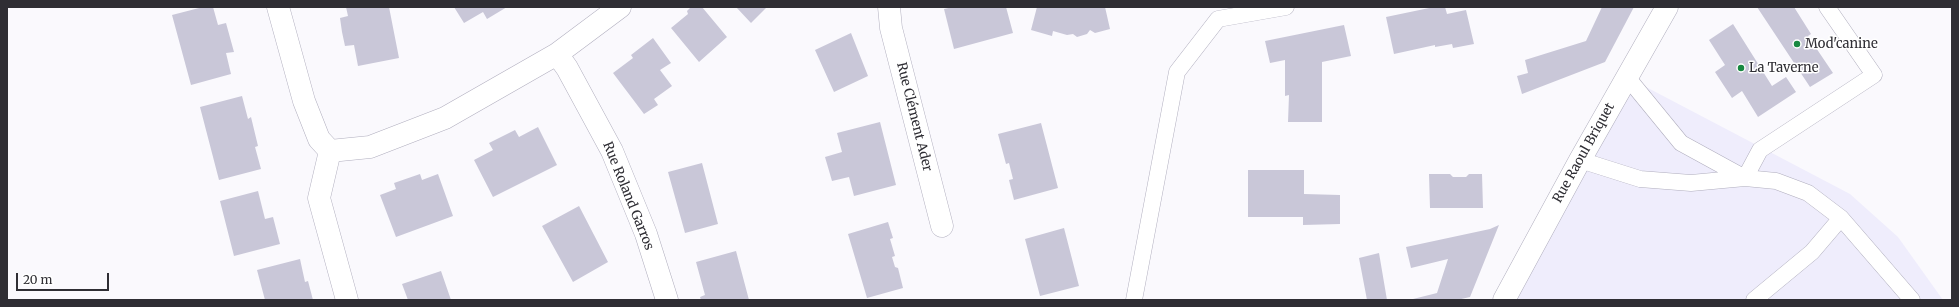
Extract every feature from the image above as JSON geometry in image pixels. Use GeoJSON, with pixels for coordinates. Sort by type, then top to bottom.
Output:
{"type":"FeatureCollection","features":[{"type":"Feature","properties":{"kind":"street"},"geometry":{"type":"LineString","coordinates":[[278,7],[304,101],[319,139],[330,151]]}},
{"type":"Feature","properties":{"kind":"street"},"geometry":{"type":"LineString","coordinates":[[330,151],[370,147],[445,118],[557,54],[620,7]]}},
{"type":"Feature","properties":{"kind":"street","name":"Rue Clément Ader"},"geometry":{"type":"LineString","coordinates":[[889,7],[891,28],[942,226]]}},
{"type":"Feature","properties":{"kind":"street","name":"Rue Raoul Briquet"},"geometry":{"type":"LineString","coordinates":[[1504,300],[1580,160],[1667,7]]}},
{"type":"Feature","properties":{"kind":"street","name":"Rue Roland Garros"},"geometry":{"type":"LineString","coordinates":[[557,54],[567,68],[612,151],[646,234],[667,300]]}},
{"type":"Feature","properties":{"kind":"street"},"geometry":{"type":"LineString","coordinates":[[330,151],[319,198],[347,300]]}},
{"type":"Feature","properties":{"kind":"lane"},"geometry":{"type":"LineString","coordinates":[[1134,300],[1177,72],[1218,19],[1286,7]]}},
{"type":"Feature","properties":{"kind":"lane"},"geometry":{"type":"LineString","coordinates":[[1745,178],[1760,150],[1874,75],[1826,7]]}},
{"type":"Feature","properties":{"kind":"lane"},"geometry":{"type":"LineString","coordinates":[[1627,77],[1681,143],[1745,178]]}},
{"type":"Feature","properties":{"kind":"lane"},"geometry":{"type":"LineString","coordinates":[[1580,160],[1640,179],[1691,183],[1745,178],[1776,181],[1808,194],[1841,218],[1912,300]]}},
{"type":"Feature","properties":{"kind":"lane"},"geometry":{"type":"LineString","coordinates":[[1754,300],[1812,252],[1841,218]]}},
{"type":"Feature","properties":{"kind":"shaded area"},"geometry":{"type":"Polygon","coordinates":[[[1627,77],[1850,194],[1898,237],[1943,300],[1504,300],[1627,77]]]}},
{"type":"Feature","properties":{"kind":"building"},"geometry":{"type":"Polygon","coordinates":[[[203,7],[213,7],[218,25],[226,23],[234,52],[226,53],[231,74],[191,85],[172,15],[203,7]]]}},
{"type":"Feature","properties":{"kind":"building"},"geometry":{"type":"Polygon","coordinates":[[[346,7],[389,7],[399,58],[358,66],[354,45],[345,46],[342,32],[340,18],[348,16],[346,7]]]}},
{"type":"Feature","properties":{"kind":"building"},"geometry":{"type":"Polygon","coordinates":[[[454,7],[507,7],[487,19],[483,12],[464,23],[454,7]]]}},
{"type":"Feature","properties":{"kind":"building"},"geometry":{"type":"Polygon","coordinates":[[[691,7],[702,7],[727,37],[699,62],[671,28],[688,14],[687,11],[691,7]]]}},
{"type":"Feature","properties":{"kind":"building"},"geometry":{"type":"Polygon","coordinates":[[[736,7],[767,7],[751,23],[736,7]]]}},
{"type":"Feature","properties":{"kind":"building"},"geometry":{"type":"Polygon","coordinates":[[[953,7],[1006,7],[1013,33],[954,49],[944,9],[953,7]]]}},
{"type":"Feature","properties":{"kind":"building"},"geometry":{"type":"Polygon","coordinates":[[[1037,7],[1105,7],[1110,29],[1095,33],[1090,30],[1087,34],[1077,37],[1073,34],[1067,35],[1053,31],[1052,36],[1031,30],[1037,7]]]}},
{"type":"Feature","properties":{"kind":"building"},"geometry":{"type":"Polygon","coordinates":[[[1434,7],[1445,7],[1447,14],[1466,10],[1474,44],[1453,48],[1452,44],[1435,47],[1435,45],[1394,54],[1386,17],[1434,7]]]}},
{"type":"Feature","properties":{"kind":"building"},"geometry":{"type":"Polygon","coordinates":[[[1602,7],[1634,7],[1605,62],[1522,94],[1517,76],[1528,73],[1525,60],[1586,41],[1602,7]]]}},
{"type":"Feature","properties":{"kind":"building","name":"Mod'canine"},"geometry":{"type":"Polygon","coordinates":[[[1757,7],[1794,7],[1811,34],[1808,36],[1833,73],[1810,87],[1757,7]]]}},
{"type":"Feature","properties":{"kind":"building","name":"La Taverne"},"geometry":{"type":"Polygon","coordinates":[[[1733,24],[1772,86],[1786,77],[1796,92],[1758,117],[1742,91],[1732,98],[1715,72],[1725,65],[1709,40],[1733,24]]]}},
{"type":"Feature","properties":{"kind":"building"},"geometry":{"type":"Polygon","coordinates":[[[1344,25],[1351,56],[1322,62],[1322,122],[1288,122],[1289,95],[1285,96],[1285,60],[1270,63],[1265,41],[1344,25]]]}},
{"type":"Feature","properties":{"kind":"building"},"geometry":{"type":"Polygon","coordinates":[[[851,33],[868,76],[834,92],[815,50],[851,33]]]}},
{"type":"Feature","properties":{"kind":"building"},"geometry":{"type":"Polygon","coordinates":[[[653,38],[671,63],[660,70],[672,86],[654,99],[658,105],[644,114],[613,73],[633,58],[631,55],[653,38]]]}},
{"type":"Feature","properties":{"kind":"building"},"geometry":{"type":"Polygon","coordinates":[[[242,96],[248,119],[251,117],[258,146],[255,147],[261,169],[219,180],[200,107],[242,96]]]}},
{"type":"Feature","properties":{"kind":"building"},"geometry":{"type":"Polygon","coordinates":[[[880,122],[896,185],[854,196],[849,177],[832,181],[825,157],[842,152],[837,133],[880,122]]]}},
{"type":"Feature","properties":{"kind":"building"},"geometry":{"type":"Polygon","coordinates":[[[1041,123],[1058,188],[1014,200],[1009,180],[1013,179],[1009,163],[1006,164],[998,134],[1041,123]]]}},
{"type":"Feature","properties":{"kind":"building"},"geometry":{"type":"Polygon","coordinates":[[[538,127],[557,165],[493,197],[474,160],[493,150],[489,143],[515,130],[519,137],[538,127]]]}},
{"type":"Feature","properties":{"kind":"building"},"geometry":{"type":"Polygon","coordinates":[[[702,163],[718,224],[685,233],[668,172],[702,163]]]}},
{"type":"Feature","properties":{"kind":"building"},"geometry":{"type":"Polygon","coordinates":[[[1248,170],[1304,170],[1304,194],[1340,195],[1340,224],[1303,225],[1303,217],[1248,217],[1248,170]]]}},
{"type":"Feature","properties":{"kind":"building"},"geometry":{"type":"Polygon","coordinates":[[[420,174],[422,180],[438,174],[453,216],[396,237],[380,195],[396,189],[394,183],[420,174]]]}},
{"type":"Feature","properties":{"kind":"building"},"geometry":{"type":"Polygon","coordinates":[[[1429,174],[1450,174],[1453,177],[1466,177],[1469,174],[1482,174],[1483,208],[1430,208],[1429,174]]]}},
{"type":"Feature","properties":{"kind":"building"},"geometry":{"type":"Polygon","coordinates":[[[258,191],[265,219],[273,217],[280,244],[234,256],[220,201],[258,191]]]}},
{"type":"Feature","properties":{"kind":"building"},"geometry":{"type":"Polygon","coordinates":[[[579,206],[608,262],[573,282],[542,226],[579,206]]]}},
{"type":"Feature","properties":{"kind":"building"},"geometry":{"type":"Polygon","coordinates":[[[888,222],[893,238],[890,239],[895,256],[892,257],[895,267],[898,268],[903,288],[867,298],[848,234],[888,222]]]}},
{"type":"Feature","properties":{"kind":"building"},"geometry":{"type":"Polygon","coordinates":[[[1499,225],[1470,297],[1457,300],[1409,300],[1437,293],[1448,259],[1411,268],[1406,247],[1490,229],[1499,225]]]}},
{"type":"Feature","properties":{"kind":"building"},"geometry":{"type":"Polygon","coordinates":[[[1064,228],[1079,286],[1040,296],[1025,239],[1064,228]]]}},
{"type":"Feature","properties":{"kind":"building"},"geometry":{"type":"Polygon","coordinates":[[[736,251],[749,300],[701,300],[700,297],[705,295],[696,262],[736,251]]]}},
{"type":"Feature","properties":{"kind":"building"},"geometry":{"type":"Polygon","coordinates":[[[1379,253],[1387,300],[1367,300],[1359,258],[1379,253]]]}},
{"type":"Feature","properties":{"kind":"building"},"geometry":{"type":"Polygon","coordinates":[[[300,259],[305,282],[308,281],[313,300],[265,300],[257,270],[300,259]]]}},
{"type":"Feature","properties":{"kind":"building"},"geometry":{"type":"Polygon","coordinates":[[[441,271],[451,300],[408,300],[402,284],[441,271]]]}},
{"type":"Feature","properties":{"kind":"place","name":"Mod'canine"},"geometry":{"type":"Point","coordinates":[1797,44]}},
{"type":"Feature","properties":{"kind":"place","name":"La Taverne"},"geometry":{"type":"Point","coordinates":[1741,68]}}]}
